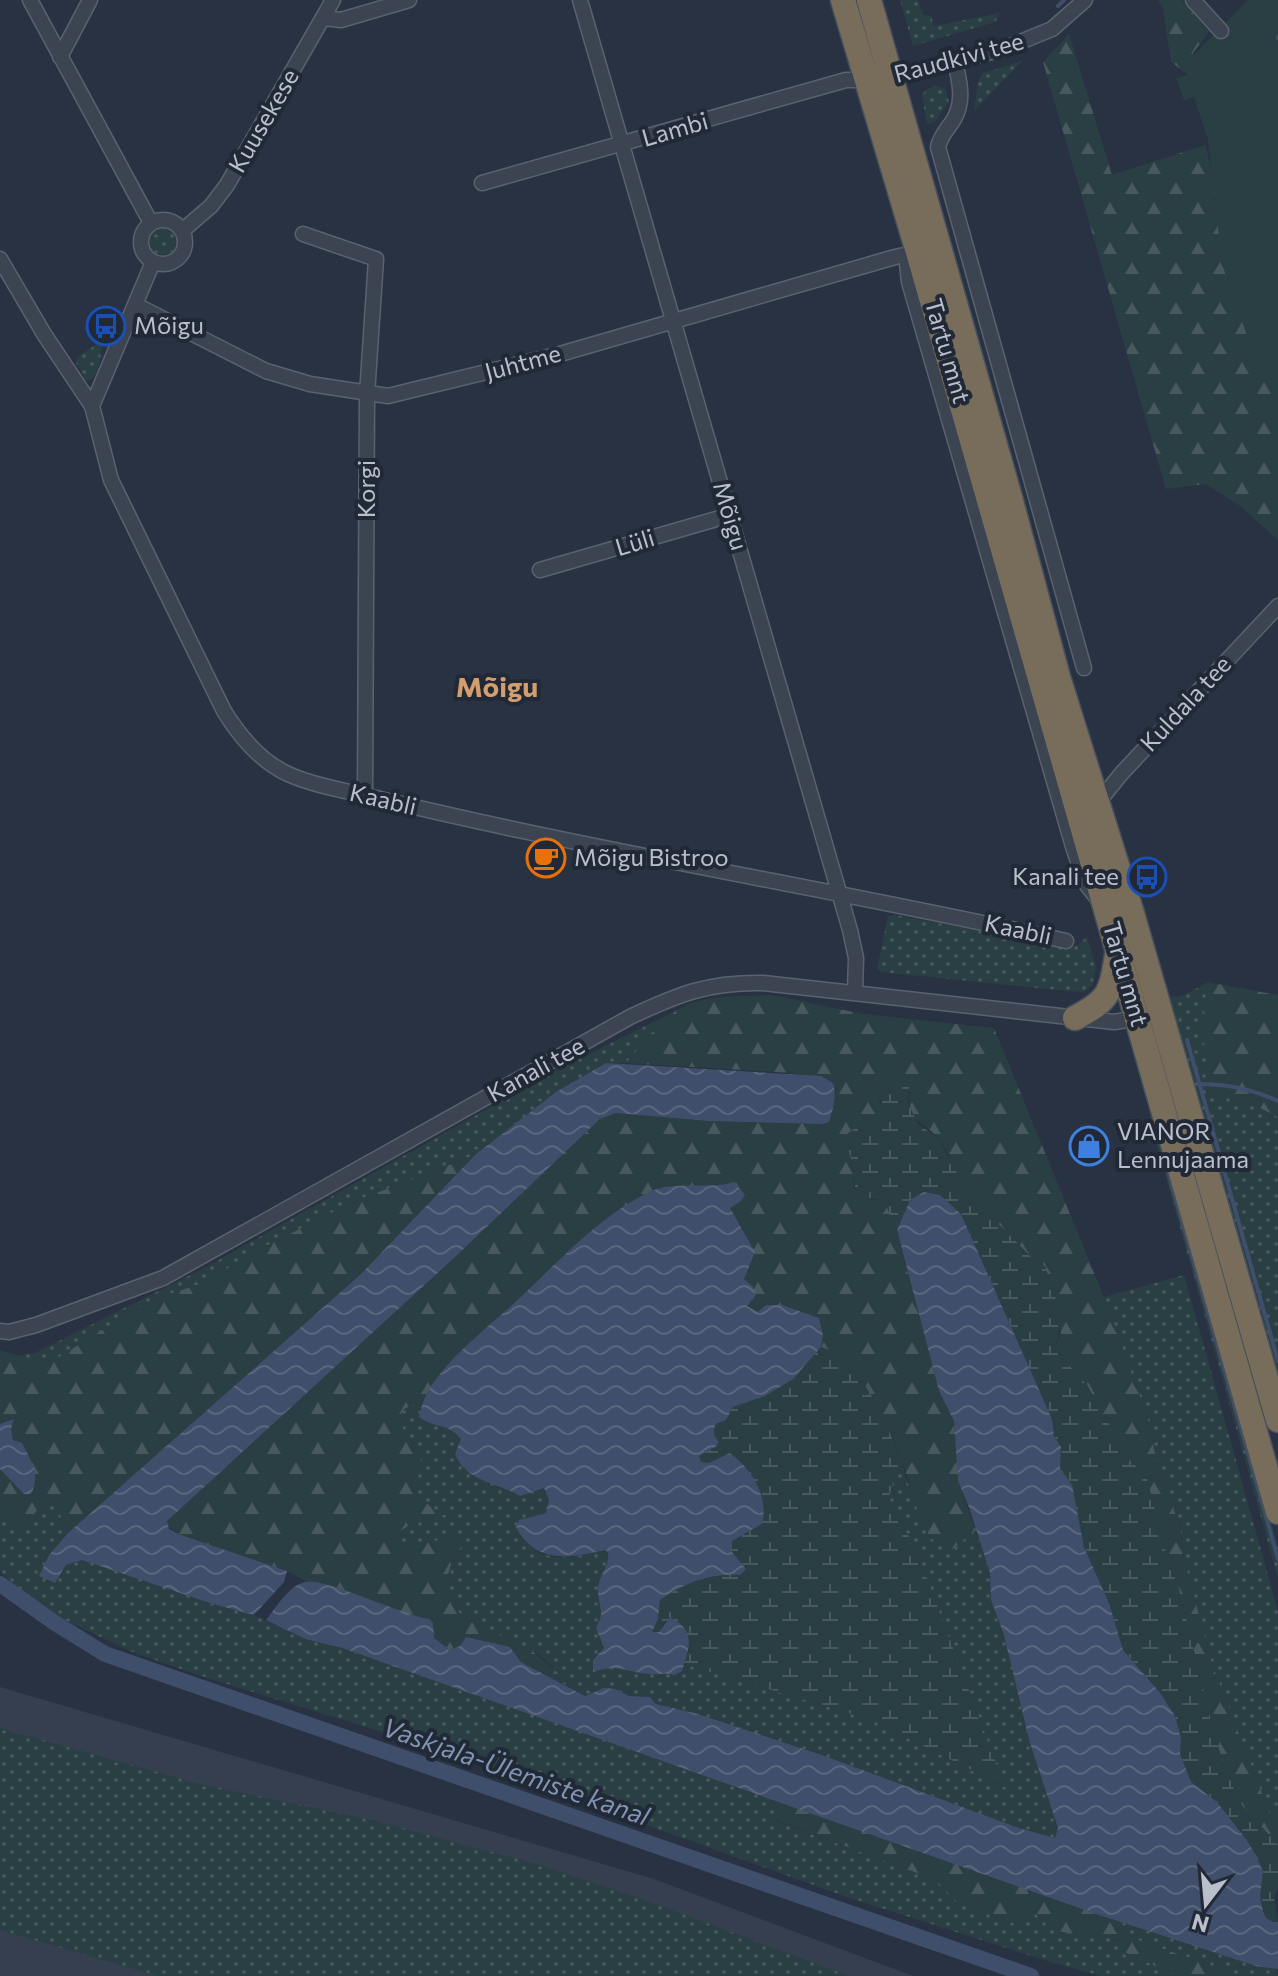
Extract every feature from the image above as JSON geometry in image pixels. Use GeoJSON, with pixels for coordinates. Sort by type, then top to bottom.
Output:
{"type":"FeatureCollection","features":[{"type":"Feature","properties":{"kind":"highway","name":"Tartu mnt"},"geometry":{"type":"LineString","coordinates":[[843,0],[880,78],[947,273],[1058,677],[1097,804],[1278,1512]]}},
{"type":"Feature","properties":{"kind":"highway","name":"Tartu mnt"},"geometry":{"type":"LineString","coordinates":[[869,0],[880,78],[918,252],[1107,910],[1118,948],[1149,1016],[1278,1420]]}},
{"type":"Feature","properties":{"kind":"highway"},"geometry":{"type":"LineString","coordinates":[[1075,1018],[1100,1004],[1110,992],[1118,948]]}},
{"type":"Feature","properties":{"kind":"street"},"geometry":{"type":"LineString","coordinates":[[30,0],[151,223]]}},
{"type":"Feature","properties":{"kind":"street"},"geometry":{"type":"LineString","coordinates":[[60,57],[90,0]]}},
{"type":"Feature","properties":{"kind":"street","name":"Kuusekese"},"geometry":{"type":"LineString","coordinates":[[182,231],[211,206],[227,185],[333,0]]}},
{"type":"Feature","properties":{"kind":"street"},"geometry":{"type":"LineString","coordinates":[[323,18],[341,20],[409,0]]}},
{"type":"Feature","properties":{"kind":"street","name":"Mõigu"},"geometry":{"type":"LineString","coordinates":[[580,0],[856,958],[855,992]]}},
{"type":"Feature","properties":{"kind":"street","name":"Raudkivi tee"},"geometry":{"type":"LineString","coordinates":[[880,78],[955,61],[1036,37],[1061,22],[1085,0]]}},
{"type":"Feature","properties":{"kind":"street"},"geometry":{"type":"LineString","coordinates":[[1193,0],[1221,31]]}},
{"type":"Feature","properties":{"kind":"street"},"geometry":{"type":"LineString","coordinates":[[955,61],[961,87],[960,106],[941,135],[938,147],[1084,668]]}},
{"type":"Feature","properties":{"kind":"street","name":"Lambi"},"geometry":{"type":"LineString","coordinates":[[482,183],[846,80],[880,78]]}},
{"type":"Feature","properties":{"kind":"street"},"geometry":{"type":"LineString","coordinates":[[168,220],[182,231],[185,240],[179,257],[171,262],[153,262],[146,256],[141,239],[151,223],[168,220]]}},
{"type":"Feature","properties":{"kind":"street","name":"Korgi"},"geometry":{"type":"LineString","coordinates":[[303,234],[376,259],[367,395],[365,795]]}},
{"type":"Feature","properties":{"kind":"street","name":"Tartu mnt"},"geometry":{"type":"LineString","coordinates":[[918,252],[929,255],[947,273]]}},
{"type":"Feature","properties":{"kind":"street","name":"Juhtme"},"geometry":{"type":"LineString","coordinates":[[136,305],[266,371],[310,384],[388,396],[458,381],[918,252]]}},
{"type":"Feature","properties":{"kind":"street","name":"Kaabli"},"geometry":{"type":"LineString","coordinates":[[0,259],[44,334],[92,406],[111,480],[211,688],[239,735],[261,756],[287,774],[365,795],[567,840],[838,895],[894,903],[1066,941]]}},
{"type":"Feature","properties":{"kind":"street"},"geometry":{"type":"LineString","coordinates":[[92,406],[153,262]]}},
{"type":"Feature","properties":{"kind":"street","name":"Lüli"},"geometry":{"type":"LineString","coordinates":[[540,570],[730,515]]}},
{"type":"Feature","properties":{"kind":"street","name":"Kuldala tee"},"geometry":{"type":"LineString","coordinates":[[1097,804],[1121,774],[1278,606]]}},
{"type":"Feature","properties":{"kind":"street","name":"Kanali tee"},"geometry":{"type":"LineString","coordinates":[[0,1331],[36,1325],[163,1278],[630,1017],[677,995],[738,982],[855,992],[1114,1022],[1149,1016]]}},
{"type":"Feature","properties":{"kind":"shaded area"},"geometry":{"type":"Polygon","coordinates":[[[0,1687],[654,1879],[913,1976],[0,1976],[0,1687]]]}},
{"type":"Feature","properties":{"kind":"green space"},"geometry":{"type":"Polygon","coordinates":[[[900,0],[918,0],[923,15],[931,16],[934,26],[1000,13],[995,22],[913,46],[900,0]]]}},
{"type":"Feature","properties":{"kind":"green space"},"geometry":{"type":"Polygon","coordinates":[[[1158,0],[1182,0],[1209,32],[1193,53],[1198,82],[1171,62],[1163,8],[1158,0]]]}},
{"type":"Feature","properties":{"kind":"green space"},"geometry":{"type":"Polygon","coordinates":[[[1248,0],[1278,0],[1278,379],[1252,350],[1222,264],[1208,139],[1194,97],[1184,100],[1176,78],[1187,75],[1184,65],[1248,0]]]}},
{"type":"Feature","properties":{"kind":"green space"},"geometry":{"type":"Polygon","coordinates":[[[1069,34],[1112,175],[1205,145],[1248,296],[1278,374],[1278,540],[1239,505],[1206,484],[1166,489],[1043,62],[1069,34]]]}},
{"type":"Feature","properties":{"kind":"green space"},"geometry":{"type":"Polygon","coordinates":[[[1022,61],[974,111],[978,82],[983,73],[1022,61]]]}},
{"type":"Feature","properties":{"kind":"green space"},"geometry":{"type":"Polygon","coordinates":[[[934,85],[945,89],[949,102],[935,121],[927,124],[922,94],[934,85]]]}},
{"type":"Feature","properties":{"kind":"green space"},"geometry":{"type":"Polygon","coordinates":[[[163,229],[172,233],[176,242],[172,251],[163,255],[154,251],[150,242],[154,233],[163,229]]]}},
{"type":"Feature","properties":{"kind":"green space"},"geometry":{"type":"Polygon","coordinates":[[[102,341],[98,370],[86,381],[76,363],[77,357],[102,341]]]}},
{"type":"Feature","properties":{"kind":"green space"},"geometry":{"type":"Polygon","coordinates":[[[888,916],[1067,947],[1077,946],[1087,937],[1096,967],[1093,984],[1083,992],[881,972],[877,969],[888,916]]]}},
{"type":"Feature","properties":{"kind":"green space"},"geometry":{"type":"Polygon","coordinates":[[[1208,982],[1201,1030],[1218,1095],[1256,1106],[1278,1117],[1278,1383],[1166,999],[1184,995],[1208,982]]]}},
{"type":"Feature","properties":{"kind":"green space"},"geometry":{"type":"Polygon","coordinates":[[[1208,982],[1278,995],[1278,1117],[1256,1106],[1218,1095],[1200,1030],[1208,982]]]}},
{"type":"Feature","properties":{"kind":"green space"},"geometry":{"type":"Polygon","coordinates":[[[772,995],[863,1014],[994,1028],[1104,1297],[1148,1419],[1154,1450],[1179,1525],[1184,1559],[1212,1664],[1271,1817],[1278,1815],[1278,1845],[1240,1803],[1227,1773],[1146,1476],[1129,1460],[1087,1385],[1055,1349],[1061,1332],[1045,1266],[1031,1257],[961,1186],[941,1143],[913,1115],[910,1091],[879,1099],[881,1110],[878,1121],[858,1126],[851,1154],[854,1189],[870,1200],[883,1199],[893,1217],[939,1391],[954,1421],[958,1481],[976,1530],[950,1551],[925,1529],[902,1460],[880,1412],[847,1365],[821,1347],[823,1335],[747,1306],[753,1287],[744,1279],[742,1227],[735,1219],[722,1186],[598,1226],[451,1361],[423,1400],[404,1409],[398,1420],[421,1458],[416,1478],[417,1496],[435,1510],[447,1514],[408,1526],[392,1537],[397,1543],[417,1545],[454,1537],[463,1544],[449,1570],[448,1579],[450,1596],[460,1614],[530,1649],[557,1672],[562,1683],[521,1662],[510,1647],[460,1646],[450,1650],[434,1638],[433,1623],[429,1619],[413,1617],[324,1584],[306,1581],[287,1571],[181,1535],[167,1526],[167,1521],[175,1512],[454,1258],[600,1119],[616,1113],[708,1121],[829,1122],[793,1073],[626,1063],[661,1024],[685,1006],[717,998],[772,995]]]}},
{"type":"Feature","properties":{"kind":"green space"},"geometry":{"type":"Polygon","coordinates":[[[683,1007],[660,1026],[626,1063],[607,1063],[555,1093],[475,1155],[353,1202],[202,1283],[148,1302],[45,1366],[16,1356],[35,1353],[206,1267],[555,1071],[683,1007]]]}},
{"type":"Feature","properties":{"kind":"green space"},"geometry":{"type":"Polygon","coordinates":[[[890,1080],[909,1083],[908,1103],[918,1124],[938,1138],[961,1186],[1031,1257],[1045,1266],[1062,1318],[1055,1350],[1087,1385],[1129,1460],[1146,1475],[1227,1773],[1240,1803],[1278,1845],[1278,1888],[1274,1897],[1278,1922],[1266,1918],[1260,1896],[1263,1872],[1246,1839],[1217,1802],[1191,1782],[1180,1754],[1181,1738],[1175,1716],[1161,1694],[1123,1650],[1109,1603],[1084,1546],[1071,1484],[1060,1468],[1061,1448],[1054,1436],[1052,1419],[961,1214],[910,1200],[897,1230],[883,1199],[860,1198],[857,1192],[851,1158],[845,1145],[847,1134],[858,1126],[878,1121],[883,1087],[890,1080]]]}},
{"type":"Feature","properties":{"kind":"green space"},"geometry":{"type":"Polygon","coordinates":[[[1156,1123],[1278,1546],[1278,1578],[1151,1124],[1156,1123]]]}},
{"type":"Feature","properties":{"kind":"green space"},"geometry":{"type":"Polygon","coordinates":[[[475,1155],[361,1274],[68,1533],[54,1501],[38,1508],[25,1530],[0,1510],[0,1350],[46,1365],[148,1302],[202,1283],[353,1202],[475,1155]]]}},
{"type":"Feature","properties":{"kind":"green space"},"geometry":{"type":"Polygon","coordinates":[[[1184,1275],[1278,1611],[1278,1815],[1271,1817],[1212,1664],[1184,1559],[1180,1527],[1154,1450],[1148,1419],[1104,1297],[1184,1275]]]}},
{"type":"Feature","properties":{"kind":"green space"},"geometry":{"type":"Polygon","coordinates":[[[821,1347],[836,1355],[861,1380],[903,1462],[894,1477],[889,1498],[919,1557],[1005,1787],[872,1720],[684,1664],[689,1650],[666,1620],[659,1632],[652,1632],[658,1619],[660,1600],[669,1594],[708,1578],[740,1575],[746,1569],[732,1552],[732,1541],[762,1524],[755,1484],[747,1468],[730,1454],[709,1463],[701,1462],[698,1456],[718,1446],[714,1432],[716,1425],[726,1420],[733,1407],[771,1391],[791,1377],[821,1347]]]}},
{"type":"Feature","properties":{"kind":"green space"},"geometry":{"type":"Polygon","coordinates":[[[423,1400],[419,1417],[449,1426],[461,1439],[455,1454],[467,1471],[520,1496],[543,1488],[549,1500],[546,1513],[519,1520],[516,1527],[534,1549],[553,1557],[608,1552],[609,1562],[598,1592],[603,1613],[598,1635],[603,1648],[599,1656],[604,1669],[657,1674],[682,1671],[684,1664],[872,1720],[1004,1787],[889,1498],[894,1477],[903,1462],[905,1476],[930,1538],[942,1543],[954,1543],[976,1530],[990,1573],[991,1601],[1004,1635],[1029,1740],[1058,1828],[1055,1838],[1019,1828],[825,1756],[698,1714],[656,1704],[650,1697],[629,1696],[615,1689],[585,1696],[562,1683],[557,1672],[541,1656],[460,1614],[449,1595],[448,1578],[463,1544],[454,1537],[417,1545],[397,1543],[392,1537],[408,1526],[445,1513],[435,1510],[417,1496],[416,1478],[421,1458],[398,1420],[404,1409],[423,1400]]]}},
{"type":"Feature","properties":{"kind":"green space"},"geometry":{"type":"Polygon","coordinates":[[[54,1501],[68,1533],[49,1555],[61,1577],[66,1565],[82,1560],[99,1564],[254,1615],[305,1639],[342,1648],[777,1800],[776,1821],[936,1880],[959,1904],[1014,1923],[1030,1911],[1054,1929],[1110,1937],[1178,1976],[1100,1976],[1034,1957],[847,1897],[424,1745],[130,1651],[59,1617],[24,1594],[0,1571],[0,1510],[25,1530],[38,1508],[54,1501]]]}},
{"type":"Feature","properties":{"kind":"green space"},"geometry":{"type":"Polygon","coordinates":[[[0,1728],[196,1783],[376,1821],[544,1866],[849,1976],[158,1976],[0,1930],[0,1728]]]}},
{"type":"Feature","properties":{"kind":"green space"},"geometry":{"type":"Polygon","coordinates":[[[777,1800],[1099,1915],[1132,1938],[1241,1976],[1178,1976],[1122,1951],[1119,1941],[1056,1930],[1030,1911],[1014,1923],[959,1904],[936,1880],[775,1820],[777,1800]]]}},
{"type":"Feature","properties":{"kind":"green space"},"geometry":{"type":"Polygon","coordinates":[[[1099,1915],[1256,1966],[1276,1968],[1278,1976],[1241,1976],[1132,1938],[1099,1915]]]}},
{"type":"Feature","properties":{"kind":"water"},"geometry":{"type":"Polygon","coordinates":[[[606,1063],[821,1076],[833,1083],[834,1102],[829,1122],[823,1124],[708,1121],[616,1113],[600,1119],[454,1258],[167,1521],[169,1529],[181,1535],[287,1571],[284,1582],[254,1615],[82,1560],[66,1565],[55,1583],[39,1576],[49,1555],[68,1533],[361,1274],[475,1155],[556,1092],[606,1063]]]}},
{"type":"Feature","properties":{"kind":"water"},"geometry":{"type":"Polygon","coordinates":[[[734,1182],[745,1195],[730,1208],[755,1252],[744,1279],[756,1295],[747,1306],[758,1312],[766,1305],[782,1305],[819,1318],[823,1335],[821,1347],[793,1379],[765,1396],[733,1407],[726,1420],[716,1424],[714,1434],[719,1442],[717,1446],[699,1456],[701,1462],[709,1463],[730,1453],[738,1460],[757,1484],[764,1514],[762,1524],[732,1541],[732,1552],[746,1569],[740,1575],[698,1580],[660,1600],[658,1619],[652,1632],[659,1632],[670,1617],[684,1628],[689,1647],[682,1671],[675,1675],[617,1668],[593,1672],[593,1660],[604,1648],[596,1628],[601,1613],[599,1585],[608,1552],[554,1556],[533,1547],[516,1527],[519,1520],[546,1513],[549,1500],[544,1488],[520,1496],[467,1471],[455,1454],[461,1439],[451,1430],[419,1417],[422,1406],[430,1387],[454,1358],[611,1215],[659,1188],[734,1182]]]}},
{"type":"Feature","properties":{"kind":"water"},"geometry":{"type":"Polygon","coordinates":[[[924,1192],[940,1195],[961,1214],[1052,1419],[1054,1436],[1061,1447],[1060,1468],[1072,1485],[1084,1547],[1109,1603],[1123,1650],[1161,1694],[1175,1716],[1181,1738],[1180,1754],[1191,1782],[1217,1802],[1257,1857],[1263,1872],[1260,1896],[1263,1911],[1266,1918],[1278,1922],[1278,1969],[1256,1966],[1099,1915],[342,1648],[305,1639],[266,1620],[299,1584],[315,1582],[328,1585],[429,1619],[433,1623],[434,1638],[450,1650],[460,1646],[466,1637],[510,1647],[521,1662],[585,1696],[604,1688],[615,1689],[629,1696],[650,1697],[656,1704],[698,1714],[825,1756],[1019,1828],[1055,1838],[1058,1828],[1029,1740],[1004,1635],[991,1600],[990,1573],[958,1481],[954,1421],[939,1391],[897,1230],[910,1200],[924,1192]]]}},
{"type":"Feature","properties":{"kind":"water"},"geometry":{"type":"Polygon","coordinates":[[[14,1419],[11,1429],[13,1440],[22,1443],[34,1468],[31,1494],[24,1494],[0,1469],[0,1424],[14,1419]]]}},
{"type":"Feature","properties":{"kind":"waterway"},"geometry":{"type":"LineString","coordinates":[[1058,6],[1064,0]]}},
{"type":"Feature","properties":{"kind":"waterway"},"geometry":{"type":"LineString","coordinates":[[1187,1040],[1278,1361]]}},
{"type":"Feature","properties":{"kind":"waterway"},"geometry":{"type":"LineString","coordinates":[[1199,1084],[1239,1088],[1278,1101]]}},
{"type":"Feature","properties":{"kind":"waterway"},"geometry":{"type":"LineString","coordinates":[[1169,1176],[1278,1559]]}},
{"type":"Feature","properties":{"kind":"waterway","name":"Vaskjala-Ülemiste kanal"},"geometry":{"type":"LineString","coordinates":[[0,1584],[105,1654],[1031,1976]]}},
{"type":"Feature","properties":{"kind":"place","name":"Mõigu"},"geometry":{"type":"Point","coordinates":[106,326]}},
{"type":"Feature","properties":{"kind":"place","name":"Mõigu Bistroo"},"geometry":{"type":"Point","coordinates":[546,858]}},
{"type":"Feature","properties":{"kind":"place","name":"Kanali tee"},"geometry":{"type":"Point","coordinates":[1147,877]}},
{"type":"Feature","properties":{"kind":"place","name":"VIANOR Lennujaama"},"geometry":{"type":"Point","coordinates":[1089,1146]}},
{"type":"Feature","properties":{"kind":"district","name":"Mõigu"},"geometry":{"type":"Point","coordinates":[497,687]}}]}
